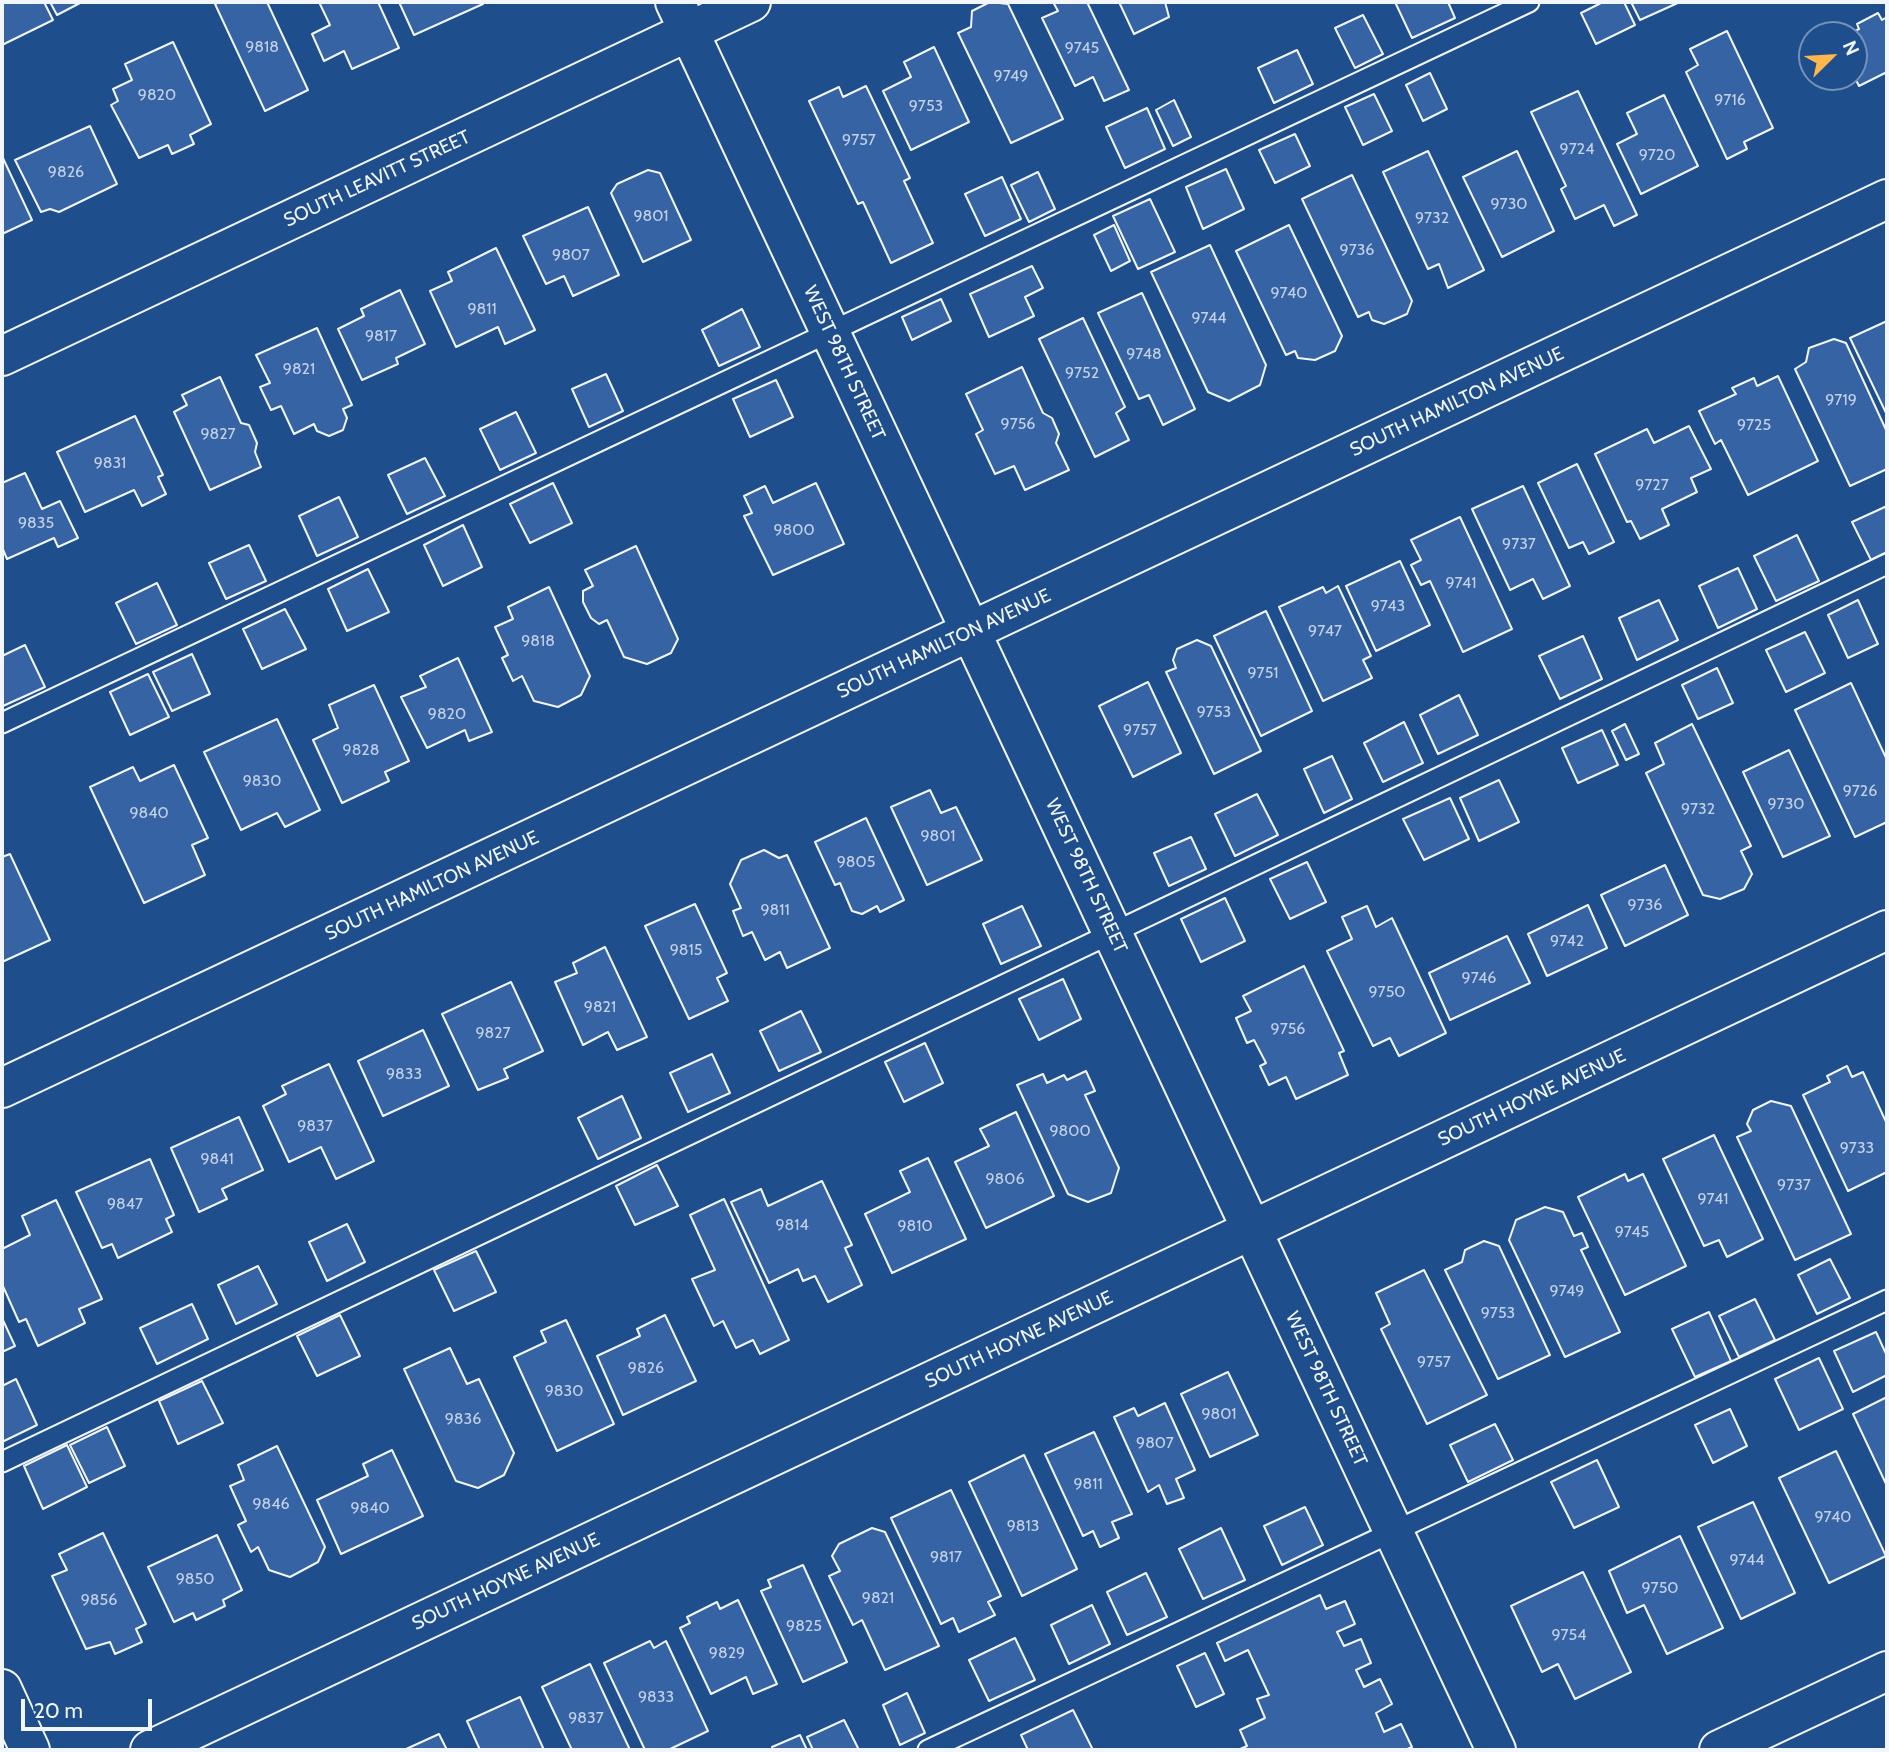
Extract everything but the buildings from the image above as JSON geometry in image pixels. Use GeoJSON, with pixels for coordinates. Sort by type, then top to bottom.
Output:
{"type":"FeatureCollection","features":[{"type":"Feature","properties":{"kind":"street","name":"SOUTH LEAVITT STREET"},"geometry":{"type":"LineString","coordinates":[[2,356],[682,17],[751,2]]}},
{"type":"Feature","properties":{"kind":"street","name":"WEST 98TH STREET"},"geometry":{"type":"LineString","coordinates":[[682,17],[1496,1750]]}},
{"type":"Feature","properties":{"kind":"street","name":"SOUTH HAMILTON AVENUE"},"geometry":{"type":"LineString","coordinates":[[2,1088],[1887,199]]}},
{"type":"Feature","properties":{"kind":"street","name":"SOUTH HOYNE AVENUE"},"geometry":{"type":"LineString","coordinates":[[150,1750],[1887,930]]}},
{"type":"Feature","properties":{"kind":"street"},"geometry":{"type":"LineString","coordinates":[[1719,1750],[1887,1671]]}},
{"type":"Feature","properties":{"kind":"street"},"geometry":{"type":"LineString","coordinates":[[2,1689],[30,1750]]}},
{"type":"Feature","properties":{"kind":"lane"},"geometry":{"type":"LineString","coordinates":[[2,723],[1529,2]]}},
{"type":"Feature","properties":{"kind":"lane"},"geometry":{"type":"LineString","coordinates":[[2,1462],[1887,564]]}},
{"type":"Feature","properties":{"kind":"lane"},"geometry":{"type":"LineString","coordinates":[[928,1750],[1887,1300]]}}]}
